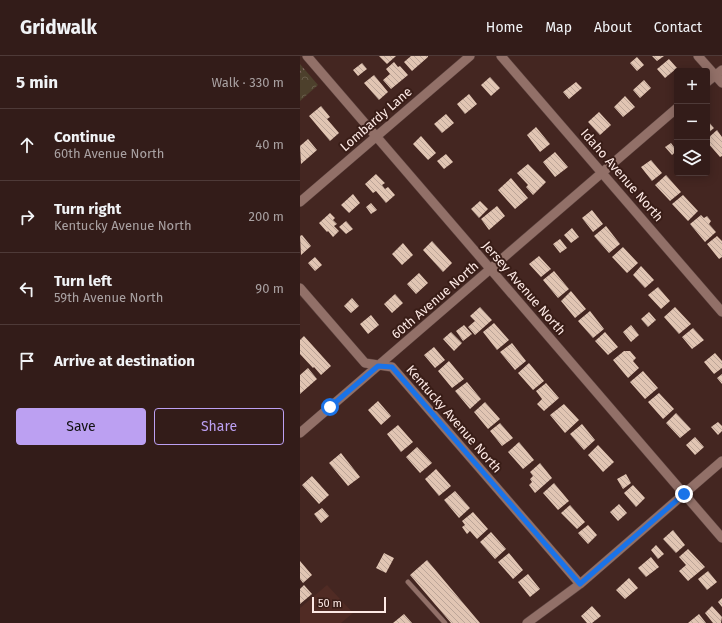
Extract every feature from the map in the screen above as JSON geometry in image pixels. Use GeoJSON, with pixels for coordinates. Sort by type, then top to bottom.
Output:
{"type":"FeatureCollection","features":[{"type":"Feature","properties":{"kind":"street","name":"Jersey Avenue North"},"geometry":{"type":"LineString","coordinates":[[307,56],[722,538]]}},
{"type":"Feature","properties":{"kind":"street","name":"Lombardy Lane"},"geometry":{"type":"LineString","coordinates":[[300,202],[470,56]]}},
{"type":"Feature","properties":{"kind":"street","name":"Idaho Avenue North"},"geometry":{"type":"LineString","coordinates":[[501,56],[722,312]]}},
{"type":"Feature","properties":{"kind":"street"},"geometry":{"type":"LineString","coordinates":[[698,56],[719,73],[722,83]]}},
{"type":"Feature","properties":{"kind":"street"},"geometry":{"type":"LineString","coordinates":[[710,80],[719,73]]}},
{"type":"Feature","properties":{"kind":"street","name":"60th Avenue North"},"geometry":{"type":"LineString","coordinates":[[300,433],[674,111]]}},
{"type":"Feature","properties":{"kind":"street","name":"Kentucky Avenue North"},"geometry":{"type":"LineString","coordinates":[[300,288],[365,363],[392,367],[580,584]]}},
{"type":"Feature","properties":{"kind":"street"},"geometry":{"type":"LineString","coordinates":[[527,623],[580,584],[722,461]]}},
{"type":"Feature","properties":{"kind":"lane"},"geometry":{"type":"LineString","coordinates":[[408,582],[445,623]]}},
{"type":"Feature","properties":{"kind":"shaded area"},"geometry":{"type":"Polygon","coordinates":[[[327,585],[353,613],[341,623],[300,623],[300,608],[327,585]]]}},
{"type":"Feature","properties":{"kind":"green space"},"geometry":{"type":"Polygon","coordinates":[[[300,64],[318,85],[300,101],[300,64]]]}},
{"type":"Feature","properties":{"kind":"building"},"geometry":{"type":"Polygon","coordinates":[[[379,56],[396,56],[387,64],[379,56]]]}},
{"type":"Feature","properties":{"kind":"building"},"geometry":{"type":"Polygon","coordinates":[[[411,56],[428,57],[412,71],[404,62],[411,56]]]}},
{"type":"Feature","properties":{"kind":"building"},"geometry":{"type":"Polygon","coordinates":[[[652,56],[664,56],[657,61],[652,56]]]}},
{"type":"Feature","properties":{"kind":"building"},"geometry":{"type":"Polygon","coordinates":[[[637,57],[644,65],[637,71],[630,63],[637,57]]]}},
{"type":"Feature","properties":{"kind":"building"},"geometry":{"type":"Polygon","coordinates":[[[669,59],[677,68],[674,68],[674,70],[665,78],[657,69],[669,59]]]}},
{"type":"Feature","properties":{"kind":"building"},"geometry":{"type":"Polygon","coordinates":[[[394,62],[408,75],[391,89],[383,80],[390,74],[386,69],[394,62]]]}},
{"type":"Feature","properties":{"kind":"building"},"geometry":{"type":"Polygon","coordinates":[[[362,63],[367,69],[358,76],[353,70],[362,63]]]}},
{"type":"Feature","properties":{"kind":"building"},"geometry":{"type":"Polygon","coordinates":[[[374,75],[388,92],[379,100],[364,83],[374,75]]]}},
{"type":"Feature","properties":{"kind":"building"},"geometry":{"type":"Polygon","coordinates":[[[490,77],[500,88],[491,96],[481,85],[490,77]]]}},
{"type":"Feature","properties":{"kind":"building"},"geometry":{"type":"Polygon","coordinates":[[[644,80],[651,88],[640,98],[633,90],[644,80]]]}},
{"type":"Feature","properties":{"kind":"building"},"geometry":{"type":"Polygon","coordinates":[[[576,82],[582,88],[569,99],[563,92],[576,82]]]}},
{"type":"Feature","properties":{"kind":"building"},"geometry":{"type":"Polygon","coordinates":[[[469,94],[477,104],[465,114],[457,104],[469,94]]]}},
{"type":"Feature","properties":{"kind":"building"},"geometry":{"type":"Polygon","coordinates":[[[625,96],[635,107],[623,117],[614,107],[625,96]]]}},
{"type":"Feature","properties":{"kind":"building"},"geometry":{"type":"Polygon","coordinates":[[[321,106],[330,117],[327,119],[339,133],[330,141],[309,116],[321,106]]]}},
{"type":"Feature","properties":{"kind":"building"},"geometry":{"type":"Polygon","coordinates":[[[599,112],[611,125],[600,135],[588,122],[599,112]]]}},
{"type":"Feature","properties":{"kind":"building"},"geometry":{"type":"Polygon","coordinates":[[[446,114],[454,123],[442,133],[434,124],[446,114]]]}},
{"type":"Feature","properties":{"kind":"building"},"geometry":{"type":"Polygon","coordinates":[[[710,123],[714,128],[710,131],[710,123]]]}},
{"type":"Feature","properties":{"kind":"building"},"geometry":{"type":"Polygon","coordinates":[[[536,127],[550,144],[540,152],[527,135],[536,127]]]}},
{"type":"Feature","properties":{"kind":"building"},"geometry":{"type":"Polygon","coordinates":[[[717,130],[722,137],[722,156],[720,157],[710,145],[710,136],[717,130]]]}},
{"type":"Feature","properties":{"kind":"building"},"geometry":{"type":"Polygon","coordinates":[[[421,136],[436,153],[428,160],[413,144],[421,136]]]}},
{"type":"Feature","properties":{"kind":"building"},"geometry":{"type":"Polygon","coordinates":[[[308,139],[317,150],[301,164],[300,146],[308,139]]]}},
{"type":"Feature","properties":{"kind":"building"},"geometry":{"type":"Polygon","coordinates":[[[671,143],[674,147],[674,153],[672,155],[665,147],[671,143]]]}},
{"type":"Feature","properties":{"kind":"building"},"geometry":{"type":"Polygon","coordinates":[[[555,152],[568,167],[555,177],[543,162],[555,152]]]}},
{"type":"Feature","properties":{"kind":"building"},"geometry":{"type":"Polygon","coordinates":[[[446,154],[453,162],[444,169],[437,161],[446,154]]]}},
{"type":"Feature","properties":{"kind":"building"},"geometry":{"type":"Polygon","coordinates":[[[651,160],[662,173],[652,181],[641,167],[651,160]]]}},
{"type":"Feature","properties":{"kind":"building"},"geometry":{"type":"Polygon","coordinates":[[[528,164],[546,182],[533,195],[526,187],[528,185],[517,173],[528,164]]]}},
{"type":"Feature","properties":{"kind":"building"},"geometry":{"type":"Polygon","coordinates":[[[376,174],[385,183],[382,185],[385,189],[388,187],[395,195],[386,203],[376,191],[373,193],[365,184],[376,174]]]}},
{"type":"Feature","properties":{"kind":"building"},"geometry":{"type":"Polygon","coordinates":[[[666,175],[681,192],[670,201],[655,185],[666,175]]]}},
{"type":"Feature","properties":{"kind":"building"},"geometry":{"type":"Polygon","coordinates":[[[511,178],[528,198],[515,209],[498,190],[511,178]]]}},
{"type":"Feature","properties":{"kind":"building"},"geometry":{"type":"Polygon","coordinates":[[[353,194],[360,203],[349,213],[341,205],[353,194]]]}},
{"type":"Feature","properties":{"kind":"building"},"geometry":{"type":"Polygon","coordinates":[[[683,195],[698,211],[688,221],[672,204],[683,195]]]}},
{"type":"Feature","properties":{"kind":"building"},"geometry":{"type":"Polygon","coordinates":[[[480,201],[488,209],[479,218],[471,209],[480,201]]]}},
{"type":"Feature","properties":{"kind":"building"},"geometry":{"type":"Polygon","coordinates":[[[371,203],[377,210],[371,214],[366,207],[371,203]]]}},
{"type":"Feature","properties":{"kind":"building"},"geometry":{"type":"Polygon","coordinates":[[[497,206],[505,216],[489,230],[481,219],[497,206]]]}},
{"type":"Feature","properties":{"kind":"building"},"geometry":{"type":"Polygon","coordinates":[[[592,210],[603,224],[593,232],[582,218],[592,210]]]}},
{"type":"Feature","properties":{"kind":"building"},"geometry":{"type":"Polygon","coordinates":[[[330,213],[335,218],[333,220],[337,224],[334,226],[339,231],[333,237],[319,223],[330,213]]]}},
{"type":"Feature","properties":{"kind":"building"},"geometry":{"type":"Polygon","coordinates":[[[701,215],[704,218],[707,216],[711,221],[709,224],[716,232],[705,242],[690,224],[701,215]]]}},
{"type":"Feature","properties":{"kind":"building"},"geometry":{"type":"Polygon","coordinates":[[[346,221],[353,229],[346,234],[339,227],[346,221]]]}},
{"type":"Feature","properties":{"kind":"building"},"geometry":{"type":"Polygon","coordinates":[[[606,226],[620,244],[609,253],[594,236],[606,226]]]}},
{"type":"Feature","properties":{"kind":"building"},"geometry":{"type":"Polygon","coordinates":[[[572,228],[579,237],[571,243],[564,235],[572,228]]]}},
{"type":"Feature","properties":{"kind":"building"},"geometry":{"type":"Polygon","coordinates":[[[302,235],[311,246],[301,255],[300,236],[302,235]]]}},
{"type":"Feature","properties":{"kind":"building"},"geometry":{"type":"Polygon","coordinates":[[[717,236],[722,241],[722,257],[719,259],[707,244],[717,236]]]}},
{"type":"Feature","properties":{"kind":"building"},"geometry":{"type":"Polygon","coordinates":[[[560,239],[567,248],[560,253],[553,244],[560,239]]]}},
{"type":"Feature","properties":{"kind":"building"},"geometry":{"type":"Polygon","coordinates":[[[432,241],[452,263],[443,272],[423,250],[432,241]]]}},
{"type":"Feature","properties":{"kind":"building"},"geometry":{"type":"Polygon","coordinates":[[[403,243],[413,255],[402,265],[392,254],[403,243]]]}},
{"type":"Feature","properties":{"kind":"building"},"geometry":{"type":"Polygon","coordinates":[[[623,247],[638,263],[627,273],[612,257],[623,247]]]}},
{"type":"Feature","properties":{"kind":"building"},"geometry":{"type":"Polygon","coordinates":[[[539,256],[551,269],[541,277],[529,264],[539,256]]]}},
{"type":"Feature","properties":{"kind":"building"},"geometry":{"type":"Polygon","coordinates":[[[315,257],[322,265],[315,271],[308,263],[315,257]]]}},
{"type":"Feature","properties":{"kind":"building"},"geometry":{"type":"Polygon","coordinates":[[[641,266],[654,280],[645,288],[633,275],[641,266]]]}},
{"type":"Feature","properties":{"kind":"building"},"geometry":{"type":"Polygon","coordinates":[[[554,271],[569,289],[558,298],[543,280],[554,271]]]}},
{"type":"Feature","properties":{"kind":"building"},"geometry":{"type":"Polygon","coordinates":[[[419,273],[428,283],[416,294],[407,284],[419,273]]]}},
{"type":"Feature","properties":{"kind":"building"},"geometry":{"type":"Polygon","coordinates":[[[658,287],[670,301],[661,309],[648,295],[658,287]]]}},
{"type":"Feature","properties":{"kind":"building"},"geometry":{"type":"Polygon","coordinates":[[[571,291],[586,309],[575,318],[561,301],[571,291]]]}},
{"type":"Feature","properties":{"kind":"building"},"geometry":{"type":"Polygon","coordinates":[[[395,294],[403,303],[392,313],[384,304],[395,294]]]}},
{"type":"Feature","properties":{"kind":"building"},"geometry":{"type":"Polygon","coordinates":[[[352,298],[359,306],[351,313],[344,306],[352,298]]]}},
{"type":"Feature","properties":{"kind":"building"},"geometry":{"type":"Polygon","coordinates":[[[480,307],[492,320],[475,335],[468,327],[475,321],[470,316],[480,307]]]}},
{"type":"Feature","properties":{"kind":"building"},"geometry":{"type":"Polygon","coordinates":[[[675,307],[691,324],[679,334],[664,317],[675,307]]]}},
{"type":"Feature","properties":{"kind":"building"},"geometry":{"type":"Polygon","coordinates":[[[590,311],[604,329],[593,338],[578,321],[590,311]]]}},
{"type":"Feature","properties":{"kind":"building"},"geometry":{"type":"Polygon","coordinates":[[[649,312],[656,320],[648,327],[641,319],[649,312]]]}},
{"type":"Feature","properties":{"kind":"building"},"geometry":{"type":"Polygon","coordinates":[[[371,315],[379,325],[368,334],[360,324],[371,315]]]}},
{"type":"Feature","properties":{"kind":"building"},"geometry":{"type":"Polygon","coordinates":[[[494,323],[509,340],[497,350],[483,332],[494,323]]]}},
{"type":"Feature","properties":{"kind":"building"},"geometry":{"type":"Polygon","coordinates":[[[464,325],[472,334],[463,341],[456,331],[464,325]]]}},
{"type":"Feature","properties":{"kind":"building"},"geometry":{"type":"Polygon","coordinates":[[[631,325],[639,335],[631,342],[623,332],[631,325]]]}},
{"type":"Feature","properties":{"kind":"building"},"geometry":{"type":"Polygon","coordinates":[[[693,328],[704,340],[692,349],[682,337],[693,328]]]}},
{"type":"Feature","properties":{"kind":"building"},"geometry":{"type":"Polygon","coordinates":[[[451,332],[462,343],[454,351],[443,339],[451,332]]]}},
{"type":"Feature","properties":{"kind":"building"},"geometry":{"type":"Polygon","coordinates":[[[605,332],[618,347],[608,355],[595,341],[605,332]]]}},
{"type":"Feature","properties":{"kind":"building"},"geometry":{"type":"Polygon","coordinates":[[[304,336],[331,366],[321,375],[300,354],[300,340],[304,336]]]}},
{"type":"Feature","properties":{"kind":"building"},"geometry":{"type":"Polygon","coordinates":[[[512,343],[526,361],[515,370],[500,352],[512,343]]]}},
{"type":"Feature","properties":{"kind":"building"},"geometry":{"type":"Polygon","coordinates":[[[434,347],[445,360],[435,368],[424,355],[434,347]]]}},
{"type":"Feature","properties":{"kind":"building"},"geometry":{"type":"Polygon","coordinates":[[[624,351],[630,351],[636,358],[633,361],[639,368],[628,378],[613,360],[624,351]]]}},
{"type":"Feature","properties":{"kind":"building"},"geometry":{"type":"Polygon","coordinates":[[[715,353],[722,361],[722,368],[714,374],[704,362],[715,353]]]}},
{"type":"Feature","properties":{"kind":"building"},"geometry":{"type":"Polygon","coordinates":[[[449,361],[464,379],[452,388],[438,371],[449,361]]]}},
{"type":"Feature","properties":{"kind":"building"},"geometry":{"type":"Polygon","coordinates":[[[529,363],[544,381],[533,390],[518,373],[529,363]]]}},
{"type":"Feature","properties":{"kind":"building"},"geometry":{"type":"Polygon","coordinates":[[[308,368],[317,379],[300,394],[300,375],[308,368]]]}},
{"type":"Feature","properties":{"kind":"building"},"geometry":{"type":"Polygon","coordinates":[[[643,371],[658,388],[645,399],[630,382],[643,371]]]}},
{"type":"Feature","properties":{"kind":"building"},"geometry":{"type":"Polygon","coordinates":[[[722,374],[722,384],[717,378],[722,374]]]}},
{"type":"Feature","properties":{"kind":"building"},"geometry":{"type":"Polygon","coordinates":[[[467,382],[481,399],[470,409],[455,391],[467,382]]]}},
{"type":"Feature","properties":{"kind":"building"},"geometry":{"type":"Polygon","coordinates":[[[546,383],[559,398],[544,411],[537,404],[542,399],[536,391],[546,383]]]}},
{"type":"Feature","properties":{"kind":"building"},"geometry":{"type":"Polygon","coordinates":[[[659,393],[674,409],[663,419],[648,402],[659,393]]]}},
{"type":"Feature","properties":{"kind":"building"},"geometry":{"type":"Polygon","coordinates":[[[378,401],[391,416],[381,425],[368,410],[378,401]]]}},
{"type":"Feature","properties":{"kind":"building"},"geometry":{"type":"Polygon","coordinates":[[[485,402],[500,419],[488,429],[474,412],[485,402]]]}},
{"type":"Feature","properties":{"kind":"building"},"geometry":{"type":"Polygon","coordinates":[[[564,404],[579,420],[565,433],[550,415],[564,404]]]}},
{"type":"Feature","properties":{"kind":"building"},"geometry":{"type":"Polygon","coordinates":[[[676,413],[691,429],[680,438],[666,423],[676,413]]]}},
{"type":"Feature","properties":{"kind":"building"},"geometry":{"type":"Polygon","coordinates":[[[718,422],[722,426],[722,431],[718,435],[711,427],[718,422]]]}},
{"type":"Feature","properties":{"kind":"building"},"geometry":{"type":"Polygon","coordinates":[[[500,423],[513,438],[502,446],[490,431],[500,423]]]}},
{"type":"Feature","properties":{"kind":"building"},"geometry":{"type":"Polygon","coordinates":[[[582,424],[595,440],[584,450],[570,434],[582,424]]]}},
{"type":"Feature","properties":{"kind":"building"},"geometry":{"type":"Polygon","coordinates":[[[398,425],[413,442],[401,452],[387,434],[398,425]]]}},
{"type":"Feature","properties":{"kind":"building"},"geometry":{"type":"Polygon","coordinates":[[[695,437],[704,447],[695,455],[686,445],[695,437]]]}},
{"type":"Feature","properties":{"kind":"building"},"geometry":{"type":"Polygon","coordinates":[[[519,442],[534,460],[523,469],[508,452],[519,442]]]}},
{"type":"Feature","properties":{"kind":"building"},"geometry":{"type":"Polygon","coordinates":[[[598,445],[614,462],[603,472],[588,455],[598,445]]]}},
{"type":"Feature","properties":{"kind":"building"},"geometry":{"type":"Polygon","coordinates":[[[417,447],[432,463],[420,473],[406,457],[417,447]]]}},
{"type":"Feature","properties":{"kind":"building"},"geometry":{"type":"Polygon","coordinates":[[[341,453],[360,477],[348,486],[329,463],[341,453]]]}},
{"type":"Feature","properties":{"kind":"building"},"geometry":{"type":"Polygon","coordinates":[[[540,463],[552,478],[535,493],[529,485],[532,482],[530,479],[533,476],[530,472],[540,463]]]}},
{"type":"Feature","properties":{"kind":"building"},"geometry":{"type":"Polygon","coordinates":[[[436,469],[451,486],[439,496],[425,479],[436,469]]]}},
{"type":"Feature","properties":{"kind":"building"},"geometry":{"type":"Polygon","coordinates":[[[626,474],[631,483],[623,489],[617,479],[626,474]]]}},
{"type":"Feature","properties":{"kind":"building"},"geometry":{"type":"Polygon","coordinates":[[[312,476],[329,495],[319,504],[302,485],[312,476]]]}},
{"type":"Feature","properties":{"kind":"building"},"geometry":{"type":"Polygon","coordinates":[[[554,483],[569,501],[558,510],[543,493],[554,483]]]}},
{"type":"Feature","properties":{"kind":"building"},"geometry":{"type":"Polygon","coordinates":[[[633,485],[645,498],[636,507],[624,493],[633,485]]]}},
{"type":"Feature","properties":{"kind":"building"},"geometry":{"type":"Polygon","coordinates":[[[455,491],[470,508],[459,518],[444,500],[455,491]]]}},
{"type":"Feature","properties":{"kind":"building"},"geometry":{"type":"Polygon","coordinates":[[[619,504],[627,513],[618,521],[610,512],[619,504]]]}},
{"type":"Feature","properties":{"kind":"building"},"geometry":{"type":"Polygon","coordinates":[[[570,505],[585,522],[577,529],[561,513],[570,505]]]}},
{"type":"Feature","properties":{"kind":"building"},"geometry":{"type":"Polygon","coordinates":[[[322,508],[329,516],[321,523],[314,514],[322,508]]]}},
{"type":"Feature","properties":{"kind":"building"},"geometry":{"type":"Polygon","coordinates":[[[473,512],[488,529],[477,539],[470,531],[467,534],[462,527],[465,525],[462,521],[473,512]]]}},
{"type":"Feature","properties":{"kind":"building"},"geometry":{"type":"Polygon","coordinates":[[[588,525],[597,535],[588,544],[578,533],[588,525]]]}},
{"type":"Feature","properties":{"kind":"building"},"geometry":{"type":"Polygon","coordinates":[[[673,530],[685,545],[676,553],[663,539],[673,530]]]}},
{"type":"Feature","properties":{"kind":"building"},"geometry":{"type":"Polygon","coordinates":[[[491,532],[506,549],[495,559],[480,542],[491,532]]]}},
{"type":"Feature","properties":{"kind":"building"},"geometry":{"type":"Polygon","coordinates":[[[656,545],[664,554],[658,559],[651,550],[656,545]]]}},
{"type":"Feature","properties":{"kind":"building"},"geometry":{"type":"Polygon","coordinates":[[[688,549],[705,567],[688,581],[679,571],[686,565],[679,557],[688,549]]]}},
{"type":"Feature","properties":{"kind":"building"},"geometry":{"type":"Polygon","coordinates":[[[384,553],[394,558],[386,573],[376,568],[384,553]]]}},
{"type":"Feature","properties":{"kind":"building"},"geometry":{"type":"Polygon","coordinates":[[[509,553],[523,570],[513,579],[498,562],[509,553]]]}},
{"type":"Feature","properties":{"kind":"building"},"geometry":{"type":"Polygon","coordinates":[[[651,557],[659,567],[646,577],[638,568],[651,557]]]}},
{"type":"Feature","properties":{"kind":"building"},"geometry":{"type":"Polygon","coordinates":[[[427,560],[480,623],[451,623],[410,575],[427,560]]]}},
{"type":"Feature","properties":{"kind":"building"},"geometry":{"type":"Polygon","coordinates":[[[300,561],[312,575],[303,583],[300,579],[300,561]]]}},
{"type":"Feature","properties":{"kind":"building"},"geometry":{"type":"Polygon","coordinates":[[[708,571],[717,582],[707,590],[698,579],[708,571]]]}},
{"type":"Feature","properties":{"kind":"building"},"geometry":{"type":"Polygon","coordinates":[[[528,574],[540,589],[530,597],[518,582],[528,574]]]}},
{"type":"Feature","properties":{"kind":"building"},"geometry":{"type":"Polygon","coordinates":[[[629,578],[638,588],[625,599],[616,590],[629,578]]]}},
{"type":"Feature","properties":{"kind":"building"},"geometry":{"type":"Polygon","coordinates":[[[304,585],[312,594],[300,604],[300,589],[304,585]]]}},
{"type":"Feature","properties":{"kind":"building"},"geometry":{"type":"Polygon","coordinates":[[[722,598],[722,607],[718,602],[722,598]]]}},
{"type":"Feature","properties":{"kind":"building"},"geometry":{"type":"Polygon","coordinates":[[[592,606],[601,616],[592,623],[587,623],[581,616],[592,606]]]}},
{"type":"Feature","properties":{"kind":"building"},"geometry":{"type":"Polygon","coordinates":[[[712,606],[722,617],[721,623],[713,623],[705,613],[712,606]]]}},
{"type":"Feature","properties":{"kind":"building"},"geometry":{"type":"Polygon","coordinates":[[[404,614],[412,623],[393,623],[404,614]]]}},
{"type":"Feature","properties":{"kind":"building"},"geometry":{"type":"Polygon","coordinates":[[[699,614],[706,623],[688,623],[699,614]]]}},
{"type":"Feature","properties":{"kind":"route"},"geometry":{"type":"LineString","coordinates":[[330,407],[378,366],[392,367],[580,584],[684,494]]}}]}
